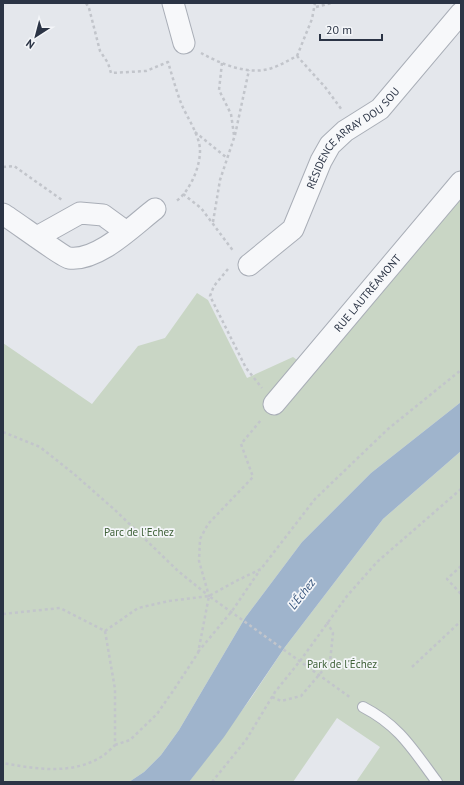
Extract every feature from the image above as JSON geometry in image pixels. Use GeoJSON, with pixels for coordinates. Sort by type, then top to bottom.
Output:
{"type":"FeatureCollection","features":[{"type":"Feature","properties":{"kind":"street"},"geometry":{"type":"LineString","coordinates":[[173,3],[184,43]]}},
{"type":"Feature","properties":{"kind":"street","name":"RÉSIDENCE ARRAY DOU SOU"},"geometry":{"type":"LineString","coordinates":[[244,261],[293,229],[321,161],[330,145],[354,126],[380,109],[461,13]]}},
{"type":"Feature","properties":{"kind":"street","name":"RUE LAUTRÉAMONT"},"geometry":{"type":"LineString","coordinates":[[274,404],[461,182]]}},
{"type":"Feature","properties":{"kind":"street"},"geometry":{"type":"LineString","coordinates":[[3,214],[68,258],[83,257],[99,252],[156,208]]}},
{"type":"Feature","properties":{"kind":"street"},"geometry":{"type":"LineString","coordinates":[[37,237],[80,213],[103,215],[125,232]]}},
{"type":"Feature","properties":{"kind":"lane"},"geometry":{"type":"LineString","coordinates":[[363,707],[383,718],[400,733],[437,782]]}},
{"type":"Feature","properties":{"kind":"path"},"geometry":{"type":"LineString","coordinates":[[86,3],[89,8],[100,51],[108,63],[111,73],[146,71],[168,62],[181,102],[194,131],[200,151],[197,169],[188,189],[176,202],[156,208]]}},
{"type":"Feature","properties":{"kind":"path"},"geometry":{"type":"LineString","coordinates":[[184,43],[222,63],[249,70],[271,68],[297,56],[316,8],[315,3]]}},
{"type":"Feature","properties":{"kind":"path"},"geometry":{"type":"LineString","coordinates":[[316,8],[332,3]]}},
{"type":"Feature","properties":{"kind":"path"},"geometry":{"type":"LineString","coordinates":[[297,56],[325,87],[354,126]]}},
{"type":"Feature","properties":{"kind":"path"},"geometry":{"type":"LineString","coordinates":[[222,63],[219,90],[231,114],[234,138]]}},
{"type":"Feature","properties":{"kind":"path"},"geometry":{"type":"LineString","coordinates":[[213,222],[220,180],[234,138],[249,70]]}},
{"type":"Feature","properties":{"kind":"path"},"geometry":{"type":"LineString","coordinates":[[194,131],[227,158]]}},
{"type":"Feature","properties":{"kind":"path"},"geometry":{"type":"LineString","coordinates":[[3,167],[14,166],[80,213]]}},
{"type":"Feature","properties":{"kind":"path"},"geometry":{"type":"LineString","coordinates":[[183,194],[201,208],[244,261],[214,286],[210,296],[246,368],[274,404],[241,444],[253,477],[208,524],[200,539],[199,561],[209,596],[198,653]]}},
{"type":"Feature","properties":{"kind":"path"},"geometry":{"type":"LineString","coordinates":[[3,763],[39,770],[85,765],[102,757],[115,744],[130,740],[157,714],[198,653],[232,612],[261,569],[316,499],[388,429],[461,370]]}},
{"type":"Feature","properties":{"kind":"path"},"geometry":{"type":"LineString","coordinates":[[3,432],[40,447],[115,510],[178,571],[209,596],[363,707]]}},
{"type":"Feature","properties":{"kind":"path"},"geometry":{"type":"LineString","coordinates":[[212,782],[246,740],[272,697],[300,661],[327,622],[377,562],[461,489]]}},
{"type":"Feature","properties":{"kind":"path"},"geometry":{"type":"LineString","coordinates":[[461,566],[447,579],[461,594]]}},
{"type":"Feature","properties":{"kind":"path"},"geometry":{"type":"LineString","coordinates":[[105,631],[138,608],[169,601],[209,596],[261,569]]}},
{"type":"Feature","properties":{"kind":"path"},"geometry":{"type":"LineString","coordinates":[[3,614],[60,608],[105,631]]}},
{"type":"Feature","properties":{"kind":"path"},"geometry":{"type":"LineString","coordinates":[[412,667],[461,621]]}},
{"type":"Feature","properties":{"kind":"path"},"geometry":{"type":"LineString","coordinates":[[272,697],[281,701],[301,696],[330,662],[333,633],[327,622]]}},
{"type":"Feature","properties":{"kind":"path"},"geometry":{"type":"LineString","coordinates":[[105,631],[115,689],[115,744]]}},
{"type":"Feature","properties":{"kind":"green space","name":"Parc de l'Echez"},"geometry":{"type":"Polygon","coordinates":[[[461,172],[461,402],[371,473],[302,542],[245,618],[179,730],[161,755],[144,772],[129,782],[3,782],[3,343],[92,404],[138,346],[165,338],[197,293],[208,300],[247,378],[293,357],[300,362],[461,172]]]}},
{"type":"Feature","properties":{"kind":"green space","name":"Park de l'Échez"},"geometry":{"type":"Polygon","coordinates":[[[461,451],[461,782],[356,782],[380,747],[337,718],[293,782],[189,782],[251,698],[285,647],[383,519],[461,451]]]}},
{"type":"Feature","properties":{"kind":"water","name":"L'Échez"},"geometry":{"type":"Polygon","coordinates":[[[461,402],[461,451],[383,519],[285,647],[224,737],[189,782],[129,782],[144,772],[161,755],[179,730],[245,618],[302,542],[371,473],[461,402]]]}}]}
